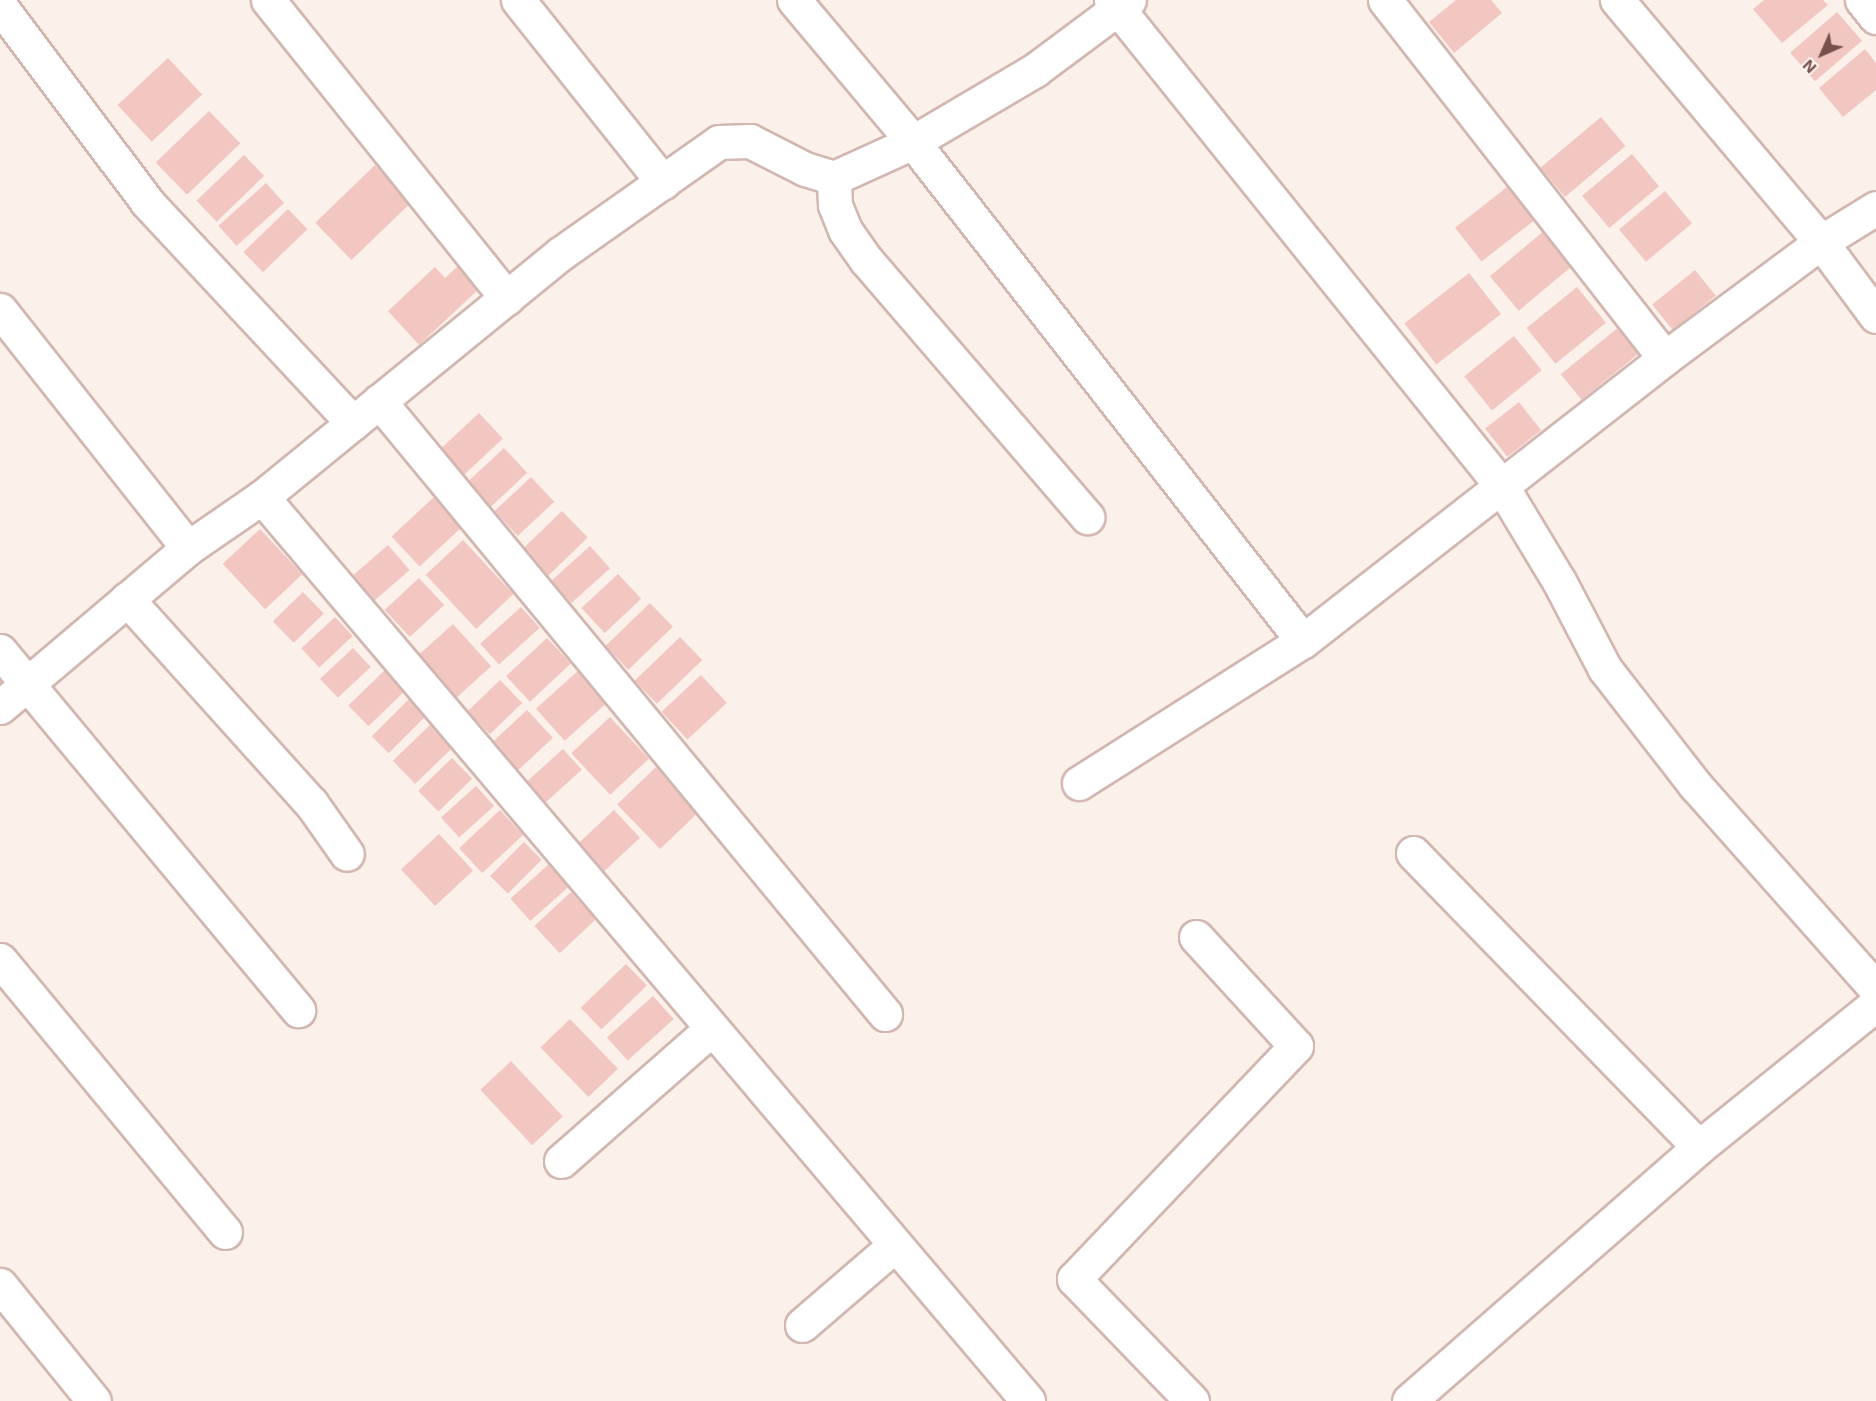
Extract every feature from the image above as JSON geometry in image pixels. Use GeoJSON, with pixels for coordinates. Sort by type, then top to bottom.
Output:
{"type":"FeatureCollection","features":[{"type":"Feature","properties":{"kind":"street"},"geometry":{"type":"LineString","coordinates":[[268,0],[507,298]]}},
{"type":"Feature","properties":{"kind":"street"},"geometry":{"type":"LineString","coordinates":[[518,0],[663,182]]}},
{"type":"Feature","properties":{"kind":"street"},"geometry":{"type":"LineString","coordinates":[[794,0],[913,142],[1303,641]]}},
{"type":"Feature","properties":{"kind":"street"},"geometry":{"type":"LineString","coordinates":[[1385,0],[1665,358]]}},
{"type":"Feature","properties":{"kind":"street"},"geometry":{"type":"LineString","coordinates":[[1617,0],[1821,242],[1876,316]]}},
{"type":"Feature","properties":{"kind":"street"},"geometry":{"type":"LineString","coordinates":[[0,706],[188,548],[262,497],[560,254],[719,142],[750,141],[805,169],[834,178],[913,142],[1035,70],[1119,3],[1501,485],[1559,581],[1605,669],[1695,785],[1876,989]]}},
{"type":"Feature","properties":{"kind":"street"},"geometry":{"type":"LineString","coordinates":[[0,6],[147,202],[352,423]]}},
{"type":"Feature","properties":{"kind":"street"},"geometry":{"type":"LineString","coordinates":[[834,178],[835,205],[845,230],[867,261],[1088,517]]}},
{"type":"Feature","properties":{"kind":"street"},"geometry":{"type":"LineString","coordinates":[[1079,783],[1303,641],[1665,358],[1821,242],[1876,208]]}},
{"type":"Feature","properties":{"kind":"street"},"geometry":{"type":"LineString","coordinates":[[0,310],[188,548]]}},
{"type":"Feature","properties":{"kind":"street"},"geometry":{"type":"LineString","coordinates":[[380,401],[885,1014]]}},
{"type":"Feature","properties":{"kind":"street"},"geometry":{"type":"LineString","coordinates":[[262,497],[1028,1401]]}},
{"type":"Feature","properties":{"kind":"street"},"geometry":{"type":"LineString","coordinates":[[128,599],[311,803],[347,854]]}},
{"type":"Feature","properties":{"kind":"street"},"geometry":{"type":"LineString","coordinates":[[0,651],[298,1010]]}},
{"type":"Feature","properties":{"kind":"street"},"geometry":{"type":"LineString","coordinates":[[1413,853],[1699,1147]]}},
{"type":"Feature","properties":{"kind":"street"},"geometry":{"type":"LineString","coordinates":[[1192,1401],[1074,1279],[1296,1046],[1196,937]]}},
{"type":"Feature","properties":{"kind":"street"},"geometry":{"type":"LineString","coordinates":[[0,960],[225,1232]]}},
{"type":"Feature","properties":{"kind":"street"},"geometry":{"type":"LineString","coordinates":[[1409,1401],[1699,1147],[1876,1004]]}},
{"type":"Feature","properties":{"kind":"street"},"geometry":{"type":"LineString","coordinates":[[561,1161],[711,1029]]}},
{"type":"Feature","properties":{"kind":"street"},"geometry":{"type":"LineString","coordinates":[[802,1325],[895,1245]]}},
{"type":"Feature","properties":{"kind":"street"},"geometry":{"type":"LineString","coordinates":[[0,1285],[94,1401]]}},
{"type":"Feature","properties":{"kind":"building"},"geometry":{"type":"Polygon","coordinates":[[[1456,0],[1491,0],[1502,13],[1454,53],[1429,22],[1456,0]]]}},
{"type":"Feature","properties":{"kind":"building"},"geometry":{"type":"Polygon","coordinates":[[[1764,0],[1823,0],[1828,5],[1782,43],[1753,9],[1764,0]]]}},
{"type":"Feature","properties":{"kind":"building"},"geometry":{"type":"Polygon","coordinates":[[[1837,12],[1862,41],[1815,81],[1790,53],[1837,12]]]}},
{"type":"Feature","properties":{"kind":"building"},"geometry":{"type":"Polygon","coordinates":[[[1865,49],[1876,63],[1876,90],[1843,117],[1819,88],[1865,49]]]}},
{"type":"Feature","properties":{"kind":"building"},"geometry":{"type":"Polygon","coordinates":[[[168,58],[202,95],[152,142],[118,105],[168,58]]]}},
{"type":"Feature","properties":{"kind":"building"},"geometry":{"type":"Polygon","coordinates":[[[209,111],[240,143],[187,195],[156,162],[209,111]]]}},
{"type":"Feature","properties":{"kind":"building"},"geometry":{"type":"Polygon","coordinates":[[[1601,117],[1625,146],[1565,197],[1540,168],[1601,117]]]}},
{"type":"Feature","properties":{"kind":"building"},"geometry":{"type":"Polygon","coordinates":[[[1632,154],[1659,186],[1609,228],[1582,196],[1632,154]]]}},
{"type":"Feature","properties":{"kind":"building"},"geometry":{"type":"Polygon","coordinates":[[[244,155],[264,176],[217,222],[197,201],[244,155]]]}},
{"type":"Feature","properties":{"kind":"building"},"geometry":{"type":"Polygon","coordinates":[[[375,165],[411,202],[351,260],[315,223],[375,165]]]}},
{"type":"Feature","properties":{"kind":"building"},"geometry":{"type":"Polygon","coordinates":[[[266,183],[284,203],[237,246],[218,226],[266,183]]]}},
{"type":"Feature","properties":{"kind":"building"},"geometry":{"type":"Polygon","coordinates":[[[1511,184],[1537,218],[1482,262],[1455,228],[1511,184]]]}},
{"type":"Feature","properties":{"kind":"building"},"geometry":{"type":"Polygon","coordinates":[[[1665,191],[1692,223],[1646,262],[1619,230],[1665,191]]]}},
{"type":"Feature","properties":{"kind":"building"},"geometry":{"type":"Polygon","coordinates":[[[288,209],[307,229],[263,272],[243,252],[288,209]]]}},
{"type":"Feature","properties":{"kind":"building"},"geometry":{"type":"Polygon","coordinates":[[[1545,230],[1574,264],[1519,311],[1490,276],[1545,230]]]}},
{"type":"Feature","properties":{"kind":"building"},"geometry":{"type":"Polygon","coordinates":[[[460,264],[481,287],[419,345],[388,311],[435,267],[445,278],[460,264]]]}},
{"type":"Feature","properties":{"kind":"building"},"geometry":{"type":"Polygon","coordinates":[[[1695,270],[1716,296],[1673,330],[1652,305],[1695,270]]]}},
{"type":"Feature","properties":{"kind":"building"},"geometry":{"type":"Polygon","coordinates":[[[1469,273],[1501,314],[1436,364],[1404,323],[1469,273]]]}},
{"type":"Feature","properties":{"kind":"building"},"geometry":{"type":"Polygon","coordinates":[[[1577,287],[1606,323],[1555,364],[1526,328],[1577,287]]]}},
{"type":"Feature","properties":{"kind":"building"},"geometry":{"type":"Polygon","coordinates":[[[1619,327],[1640,353],[1581,400],[1561,374],[1619,327]]]}},
{"type":"Feature","properties":{"kind":"building"},"geometry":{"type":"Polygon","coordinates":[[[1514,336],[1542,370],[1492,410],[1464,376],[1514,336]]]}},
{"type":"Feature","properties":{"kind":"building"},"geometry":{"type":"Polygon","coordinates":[[[1519,402],[1541,430],[1507,457],[1485,428],[1519,402]]]}},
{"type":"Feature","properties":{"kind":"building"},"geometry":{"type":"Polygon","coordinates":[[[479,413],[503,439],[462,477],[438,451],[479,413]]]}},
{"type":"Feature","properties":{"kind":"building"},"geometry":{"type":"Polygon","coordinates":[[[504,448],[527,473],[491,507],[467,482],[504,448]]]}},
{"type":"Feature","properties":{"kind":"building"},"geometry":{"type":"Polygon","coordinates":[[[531,477],[554,502],[518,536],[494,511],[531,477]]]}},
{"type":"Feature","properties":{"kind":"building"},"geometry":{"type":"Polygon","coordinates":[[[434,497],[462,527],[420,567],[392,537],[434,497]]]}},
{"type":"Feature","properties":{"kind":"building"},"geometry":{"type":"Polygon","coordinates":[[[562,511],[588,538],[547,577],[521,551],[562,511]]]}},
{"type":"Feature","properties":{"kind":"building"},"geometry":{"type":"Polygon","coordinates":[[[260,529],[302,574],[265,609],[223,564],[260,529]]]}},
{"type":"Feature","properties":{"kind":"building"},"geometry":{"type":"Polygon","coordinates":[[[463,540],[513,594],[476,629],[426,575],[463,540]]]}},
{"type":"Feature","properties":{"kind":"building"},"geometry":{"type":"Polygon","coordinates":[[[388,545],[410,570],[373,601],[352,576],[388,545]]]}},
{"type":"Feature","properties":{"kind":"building"},"geometry":{"type":"Polygon","coordinates":[[[590,546],[610,568],[571,603],[551,581],[590,546]]]}},
{"type":"Feature","properties":{"kind":"building"},"geometry":{"type":"Polygon","coordinates":[[[618,574],[641,599],[605,633],[581,608],[618,574]]]}},
{"type":"Feature","properties":{"kind":"building"},"geometry":{"type":"Polygon","coordinates":[[[419,578],[444,605],[410,637],[385,610],[419,578]]]}},
{"type":"Feature","properties":{"kind":"building"},"geometry":{"type":"Polygon","coordinates":[[[303,592],[324,614],[294,643],[273,621],[303,592]]]}},
{"type":"Feature","properties":{"kind":"building"},"geometry":{"type":"Polygon","coordinates":[[[650,603],[673,627],[628,670],[605,646],[650,603]]]}},
{"type":"Feature","properties":{"kind":"building"},"geometry":{"type":"Polygon","coordinates":[[[521,607],[540,628],[499,665],[480,644],[521,607]]]}},
{"type":"Feature","properties":{"kind":"building"},"geometry":{"type":"Polygon","coordinates":[[[335,617],[353,636],[319,667],[301,648],[335,617]]]}},
{"type":"Feature","properties":{"kind":"building"},"geometry":{"type":"Polygon","coordinates":[[[453,624],[491,666],[455,699],[417,657],[453,624]]]}},
{"type":"Feature","properties":{"kind":"building"},"geometry":{"type":"Polygon","coordinates":[[[680,637],[702,660],[657,704],[635,681],[680,637]]]}},
{"type":"Feature","properties":{"kind":"building"},"geometry":{"type":"Polygon","coordinates":[[[547,638],[571,664],[530,702],[506,676],[547,638]]]}},
{"type":"Feature","properties":{"kind":"building"},"geometry":{"type":"Polygon","coordinates":[[[353,648],[371,667],[338,698],[320,679],[353,648]]]}},
{"type":"Feature","properties":{"kind":"building"},"geometry":{"type":"Polygon","coordinates":[[[385,670],[405,691],[368,726],[348,705],[385,670]]]}},
{"type":"Feature","properties":{"kind":"building"},"geometry":{"type":"Polygon","coordinates":[[[579,670],[608,702],[565,741],[536,709],[579,670]]]}},
{"type":"Feature","properties":{"kind":"building"},"geometry":{"type":"Polygon","coordinates":[[[701,675],[727,703],[687,740],[662,712],[701,675]]]}},
{"type":"Feature","properties":{"kind":"building"},"geometry":{"type":"Polygon","coordinates":[[[500,680],[522,703],[490,734],[468,711],[500,680]]]}},
{"type":"Feature","properties":{"kind":"building"},"geometry":{"type":"Polygon","coordinates":[[[412,696],[429,713],[389,753],[372,736],[412,696]]]}},
{"type":"Feature","properties":{"kind":"building"},"geometry":{"type":"Polygon","coordinates":[[[527,710],[553,738],[515,773],[489,745],[527,710]]]}},
{"type":"Feature","properties":{"kind":"building"},"geometry":{"type":"Polygon","coordinates":[[[610,717],[649,759],[610,795],[571,753],[610,717]]]}},
{"type":"Feature","properties":{"kind":"building"},"geometry":{"type":"Polygon","coordinates":[[[431,724],[453,747],[415,784],[393,761],[431,724]]]}},
{"type":"Feature","properties":{"kind":"building"},"geometry":{"type":"Polygon","coordinates":[[[563,749],[582,770],[542,805],[524,784],[563,749]]]}},
{"type":"Feature","properties":{"kind":"building"},"geometry":{"type":"Polygon","coordinates":[[[452,758],[472,779],[438,812],[418,791],[452,758]]]}},
{"type":"Feature","properties":{"kind":"building"},"geometry":{"type":"Polygon","coordinates":[[[656,767],[699,812],[660,849],[617,805],[656,767]]]}},
{"type":"Feature","properties":{"kind":"building"},"geometry":{"type":"Polygon","coordinates":[[[476,786],[494,806],[459,838],[441,817],[476,786]]]}},
{"type":"Feature","properties":{"kind":"building"},"geometry":{"type":"Polygon","coordinates":[[[500,810],[523,835],[482,873],[459,848],[500,810]]]}},
{"type":"Feature","properties":{"kind":"building"},"geometry":{"type":"Polygon","coordinates":[[[614,810],[640,838],[602,873],[576,845],[614,810]]]}},
{"type":"Feature","properties":{"kind":"building"},"geometry":{"type":"Polygon","coordinates":[[[439,834],[473,871],[435,906],[401,869],[439,834]]]}},
{"type":"Feature","properties":{"kind":"building"},"geometry":{"type":"Polygon","coordinates":[[[524,842],[542,860],[508,894],[490,876],[524,842]]]}},
{"type":"Feature","properties":{"kind":"building"},"geometry":{"type":"Polygon","coordinates":[[[549,864],[569,886],[530,921],[510,899],[549,864]]]}},
{"type":"Feature","properties":{"kind":"building"},"geometry":{"type":"Polygon","coordinates":[[[571,892],[596,919],[560,953],[534,926],[571,892]]]}},
{"type":"Feature","properties":{"kind":"building"},"geometry":{"type":"Polygon","coordinates":[[[626,964],[647,986],[602,1029],[581,1008],[626,964]]]}},
{"type":"Feature","properties":{"kind":"building"},"geometry":{"type":"Polygon","coordinates":[[[653,996],[674,1019],[628,1061],[607,1037],[653,996]]]}},
{"type":"Feature","properties":{"kind":"building"},"geometry":{"type":"Polygon","coordinates":[[[570,1019],[618,1069],[588,1097],[541,1047],[570,1019]]]}},
{"type":"Feature","properties":{"kind":"building"},"geometry":{"type":"Polygon","coordinates":[[[511,1061],[563,1117],[532,1145],[480,1090],[511,1061]]]}}]}
